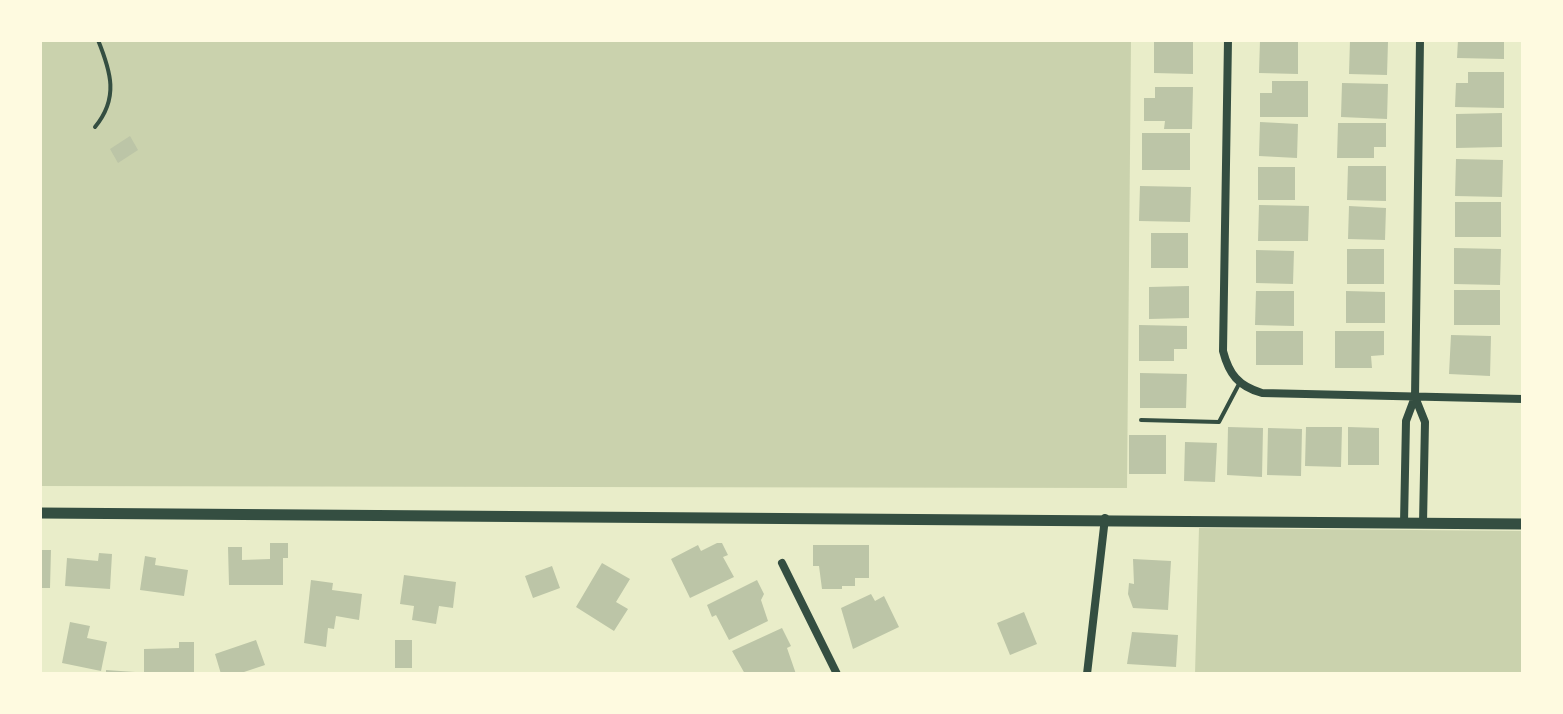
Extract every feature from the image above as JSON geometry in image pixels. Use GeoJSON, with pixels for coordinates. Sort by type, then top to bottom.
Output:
{"type":"FeatureCollection","features":[{"type":"Feature","properties":{"kind":"street"},"geometry":{"type":"LineString","coordinates":[[1228,40],[1223,351],[1228,371],[1239,383],[1253,390],[1276,394],[1523,399]]}},
{"type":"Feature","properties":{"kind":"street"},"geometry":{"type":"LineString","coordinates":[[1404,523],[1406,421],[1415,397],[1420,40]]}},
{"type":"Feature","properties":{"kind":"street"},"geometry":{"type":"LineString","coordinates":[[1415,397],[1425,422],[1423,523]]}},
{"type":"Feature","properties":{"kind":"street"},"geometry":{"type":"LineString","coordinates":[[40,513],[1105,518],[1523,524]]}},
{"type":"Feature","properties":{"kind":"street"},"geometry":{"type":"LineString","coordinates":[[1087,674],[1105,518]]}},
{"type":"Feature","properties":{"kind":"street"},"geometry":{"type":"LineString","coordinates":[[782,563],[837,674]]}},
{"type":"Feature","properties":{"kind":"lane"},"geometry":{"type":"LineString","coordinates":[[95,127],[103,117],[113,74],[98,40]]}},
{"type":"Feature","properties":{"kind":"lane"},"geometry":{"type":"LineString","coordinates":[[1141,420],[1219,422],[1239,383]]}},
{"type":"Feature","properties":{"kind":"green space"},"geometry":{"type":"Polygon","coordinates":[[[40,40],[1131,40],[1127,488],[40,486],[40,40]]]}},
{"type":"Feature","properties":{"kind":"green space"},"geometry":{"type":"Polygon","coordinates":[[[1199,528],[1523,531],[1523,674],[1195,674],[1199,528]]]}},
{"type":"Feature","properties":{"kind":"building"},"geometry":{"type":"Polygon","coordinates":[[[1154,40],[1193,40],[1193,74],[1154,73],[1154,40]]]}},
{"type":"Feature","properties":{"kind":"building"},"geometry":{"type":"Polygon","coordinates":[[[1260,40],[1298,40],[1298,74],[1259,73],[1260,40]]]}},
{"type":"Feature","properties":{"kind":"building"},"geometry":{"type":"Polygon","coordinates":[[[1350,40],[1388,42],[1387,75],[1349,74],[1350,40]]]}},
{"type":"Feature","properties":{"kind":"building"},"geometry":{"type":"Polygon","coordinates":[[[1458,40],[1504,40],[1504,59],[1457,58],[1458,40]]]}},
{"type":"Feature","properties":{"kind":"building"},"geometry":{"type":"Polygon","coordinates":[[[1468,72],[1504,72],[1504,108],[1455,107],[1456,83],[1468,83],[1468,72]]]}},
{"type":"Feature","properties":{"kind":"building"},"geometry":{"type":"Polygon","coordinates":[[[1272,81],[1308,81],[1308,117],[1260,117],[1260,93],[1272,93],[1272,81]]]}},
{"type":"Feature","properties":{"kind":"building"},"geometry":{"type":"Polygon","coordinates":[[[1342,83],[1388,84],[1387,119],[1341,117],[1342,83]]]}},
{"type":"Feature","properties":{"kind":"building"},"geometry":{"type":"Polygon","coordinates":[[[1155,87],[1193,87],[1192,129],[1164,129],[1165,121],[1144,121],[1144,98],[1155,98],[1155,87]]]}},
{"type":"Feature","properties":{"kind":"building"},"geometry":{"type":"Polygon","coordinates":[[[1502,113],[1502,147],[1456,148],[1456,114],[1502,113]]]}},
{"type":"Feature","properties":{"kind":"building"},"geometry":{"type":"Polygon","coordinates":[[[1260,122],[1298,124],[1297,158],[1259,156],[1260,122]]]}},
{"type":"Feature","properties":{"kind":"building"},"geometry":{"type":"Polygon","coordinates":[[[1338,123],[1386,123],[1386,147],[1374,147],[1374,158],[1337,158],[1338,123]]]}},
{"type":"Feature","properties":{"kind":"building"},"geometry":{"type":"Polygon","coordinates":[[[1142,133],[1190,133],[1190,170],[1142,170],[1142,133]]]}},
{"type":"Feature","properties":{"kind":"building"},"geometry":{"type":"Polygon","coordinates":[[[130,136],[138,150],[118,163],[110,149],[130,136]]]}},
{"type":"Feature","properties":{"kind":"building"},"geometry":{"type":"Polygon","coordinates":[[[1456,159],[1503,160],[1502,197],[1455,196],[1456,159]]]}},
{"type":"Feature","properties":{"kind":"building"},"geometry":{"type":"Polygon","coordinates":[[[1348,166],[1386,166],[1386,201],[1347,200],[1348,166]]]}},
{"type":"Feature","properties":{"kind":"building"},"geometry":{"type":"Polygon","coordinates":[[[1258,167],[1295,167],[1295,200],[1258,200],[1258,167]]]}},
{"type":"Feature","properties":{"kind":"building"},"geometry":{"type":"Polygon","coordinates":[[[1140,186],[1191,187],[1190,222],[1139,221],[1140,186]]]}},
{"type":"Feature","properties":{"kind":"building"},"geometry":{"type":"Polygon","coordinates":[[[1455,202],[1501,202],[1501,237],[1455,237],[1455,202]]]}},
{"type":"Feature","properties":{"kind":"building"},"geometry":{"type":"Polygon","coordinates":[[[1259,205],[1309,206],[1308,241],[1258,241],[1259,205]]]}},
{"type":"Feature","properties":{"kind":"building"},"geometry":{"type":"Polygon","coordinates":[[[1349,206],[1386,208],[1385,240],[1348,239],[1349,206]]]}},
{"type":"Feature","properties":{"kind":"building"},"geometry":{"type":"Polygon","coordinates":[[[1151,233],[1188,233],[1188,268],[1151,268],[1151,233]]]}},
{"type":"Feature","properties":{"kind":"building"},"geometry":{"type":"Polygon","coordinates":[[[1454,248],[1501,249],[1500,285],[1454,284],[1454,248]]]}},
{"type":"Feature","properties":{"kind":"building"},"geometry":{"type":"Polygon","coordinates":[[[1347,249],[1384,249],[1384,284],[1347,284],[1347,249]]]}},
{"type":"Feature","properties":{"kind":"building"},"geometry":{"type":"Polygon","coordinates":[[[1256,250],[1294,251],[1293,284],[1256,283],[1256,250]]]}},
{"type":"Feature","properties":{"kind":"building"},"geometry":{"type":"Polygon","coordinates":[[[1189,286],[1189,318],[1149,319],[1149,287],[1189,286]]]}},
{"type":"Feature","properties":{"kind":"building"},"geometry":{"type":"Polygon","coordinates":[[[1454,290],[1500,290],[1500,325],[1454,325],[1454,290]]]}},
{"type":"Feature","properties":{"kind":"building"},"geometry":{"type":"Polygon","coordinates":[[[1256,291],[1294,291],[1294,326],[1255,325],[1256,291]]]}},
{"type":"Feature","properties":{"kind":"building"},"geometry":{"type":"Polygon","coordinates":[[[1346,291],[1385,292],[1385,323],[1346,323],[1346,291]]]}},
{"type":"Feature","properties":{"kind":"building"},"geometry":{"type":"Polygon","coordinates":[[[1139,325],[1187,326],[1187,349],[1174,349],[1174,361],[1139,361],[1139,325]]]}},
{"type":"Feature","properties":{"kind":"building"},"geometry":{"type":"Polygon","coordinates":[[[1256,331],[1303,331],[1303,365],[1256,365],[1256,331]]]}},
{"type":"Feature","properties":{"kind":"building"},"geometry":{"type":"Polygon","coordinates":[[[1335,331],[1384,331],[1384,355],[1371,356],[1372,368],[1335,368],[1335,331]]]}},
{"type":"Feature","properties":{"kind":"building"},"geometry":{"type":"Polygon","coordinates":[[[1451,335],[1491,336],[1490,376],[1449,374],[1451,335]]]}},
{"type":"Feature","properties":{"kind":"building"},"geometry":{"type":"Polygon","coordinates":[[[1140,373],[1187,374],[1186,408],[1140,408],[1140,373]]]}},
{"type":"Feature","properties":{"kind":"building"},"geometry":{"type":"Polygon","coordinates":[[[1228,427],[1263,428],[1262,477],[1227,475],[1228,427]]]}},
{"type":"Feature","properties":{"kind":"building"},"geometry":{"type":"Polygon","coordinates":[[[1306,427],[1342,427],[1341,467],[1305,466],[1306,427]]]}},
{"type":"Feature","properties":{"kind":"building"},"geometry":{"type":"Polygon","coordinates":[[[1348,427],[1379,428],[1379,465],[1348,465],[1348,427]]]}},
{"type":"Feature","properties":{"kind":"building"},"geometry":{"type":"Polygon","coordinates":[[[1268,428],[1302,429],[1301,476],[1267,475],[1268,428]]]}},
{"type":"Feature","properties":{"kind":"building"},"geometry":{"type":"Polygon","coordinates":[[[1129,435],[1166,435],[1166,474],[1129,474],[1129,435]]]}},
{"type":"Feature","properties":{"kind":"building"},"geometry":{"type":"Polygon","coordinates":[[[1185,442],[1217,443],[1215,482],[1184,481],[1185,442]]]}},
{"type":"Feature","properties":{"kind":"building"},"geometry":{"type":"Polygon","coordinates":[[[270,543],[288,543],[288,558],[283,558],[283,585],[229,585],[228,547],[242,547],[242,560],[270,559],[270,543]]]}},
{"type":"Feature","properties":{"kind":"building"},"geometry":{"type":"Polygon","coordinates":[[[722,543],[728,555],[723,557],[734,577],[690,598],[671,559],[698,545],[701,551],[722,543]]]}},
{"type":"Feature","properties":{"kind":"building"},"geometry":{"type":"Polygon","coordinates":[[[813,545],[869,545],[869,578],[855,578],[855,586],[822,589],[819,566],[813,566],[813,545]]]}},
{"type":"Feature","properties":{"kind":"building"},"geometry":{"type":"Polygon","coordinates":[[[40,550],[51,550],[50,588],[40,588],[40,550]]]}},
{"type":"Feature","properties":{"kind":"building"},"geometry":{"type":"Polygon","coordinates":[[[99,553],[112,554],[110,589],[65,586],[67,558],[98,561],[99,553]]]}},
{"type":"Feature","properties":{"kind":"building"},"geometry":{"type":"Polygon","coordinates":[[[145,556],[156,558],[155,565],[188,570],[184,596],[140,590],[145,556]]]}},
{"type":"Feature","properties":{"kind":"building"},"geometry":{"type":"Polygon","coordinates":[[[1133,559],[1171,561],[1168,610],[1133,608],[1128,594],[1129,583],[1134,584],[1133,559]]]}},
{"type":"Feature","properties":{"kind":"building"},"geometry":{"type":"Polygon","coordinates":[[[602,563],[630,579],[616,602],[628,609],[614,631],[576,607],[602,563]]]}},
{"type":"Feature","properties":{"kind":"building"},"geometry":{"type":"Polygon","coordinates":[[[552,566],[560,588],[533,598],[525,576],[552,566]]]}},
{"type":"Feature","properties":{"kind":"building"},"geometry":{"type":"Polygon","coordinates":[[[404,575],[456,582],[453,608],[439,606],[436,624],[412,620],[414,606],[400,604],[404,575]]]}},
{"type":"Feature","properties":{"kind":"building"},"geometry":{"type":"Polygon","coordinates":[[[311,580],[333,583],[332,590],[362,594],[359,620],[336,616],[334,629],[328,628],[326,647],[304,643],[311,580]]]}},
{"type":"Feature","properties":{"kind":"building"},"geometry":{"type":"Polygon","coordinates":[[[757,580],[764,594],[761,600],[768,621],[729,640],[707,605],[757,580]]]}},
{"type":"Feature","properties":{"kind":"building"},"geometry":{"type":"Polygon","coordinates":[[[871,594],[875,601],[884,596],[899,627],[853,649],[841,608],[871,594]]]}},
{"type":"Feature","properties":{"kind":"building"},"geometry":{"type":"Polygon","coordinates":[[[1024,612],[1037,644],[1010,655],[997,623],[1024,612]]]}},
{"type":"Feature","properties":{"kind":"building"},"geometry":{"type":"Polygon","coordinates":[[[70,622],[90,626],[87,638],[107,642],[101,671],[62,663],[70,622]]]}},
{"type":"Feature","properties":{"kind":"building"},"geometry":{"type":"Polygon","coordinates":[[[782,628],[791,646],[787,648],[796,674],[745,674],[732,651],[782,628]]]}},
{"type":"Feature","properties":{"kind":"building"},"geometry":{"type":"Polygon","coordinates":[[[1132,632],[1178,635],[1176,667],[1127,664],[1132,632]]]}},
{"type":"Feature","properties":{"kind":"building"},"geometry":{"type":"Polygon","coordinates":[[[256,640],[265,665],[238,674],[221,674],[215,654],[256,640]]]}},
{"type":"Feature","properties":{"kind":"building"},"geometry":{"type":"Polygon","coordinates":[[[395,640],[412,640],[412,668],[395,668],[395,640]]]}},
{"type":"Feature","properties":{"kind":"building"},"geometry":{"type":"Polygon","coordinates":[[[179,642],[194,642],[194,674],[144,674],[144,649],[179,648],[179,642]]]}},
{"type":"Feature","properties":{"kind":"building"},"geometry":{"type":"Polygon","coordinates":[[[106,670],[135,672],[135,674],[106,674],[106,670]]]}}]}
